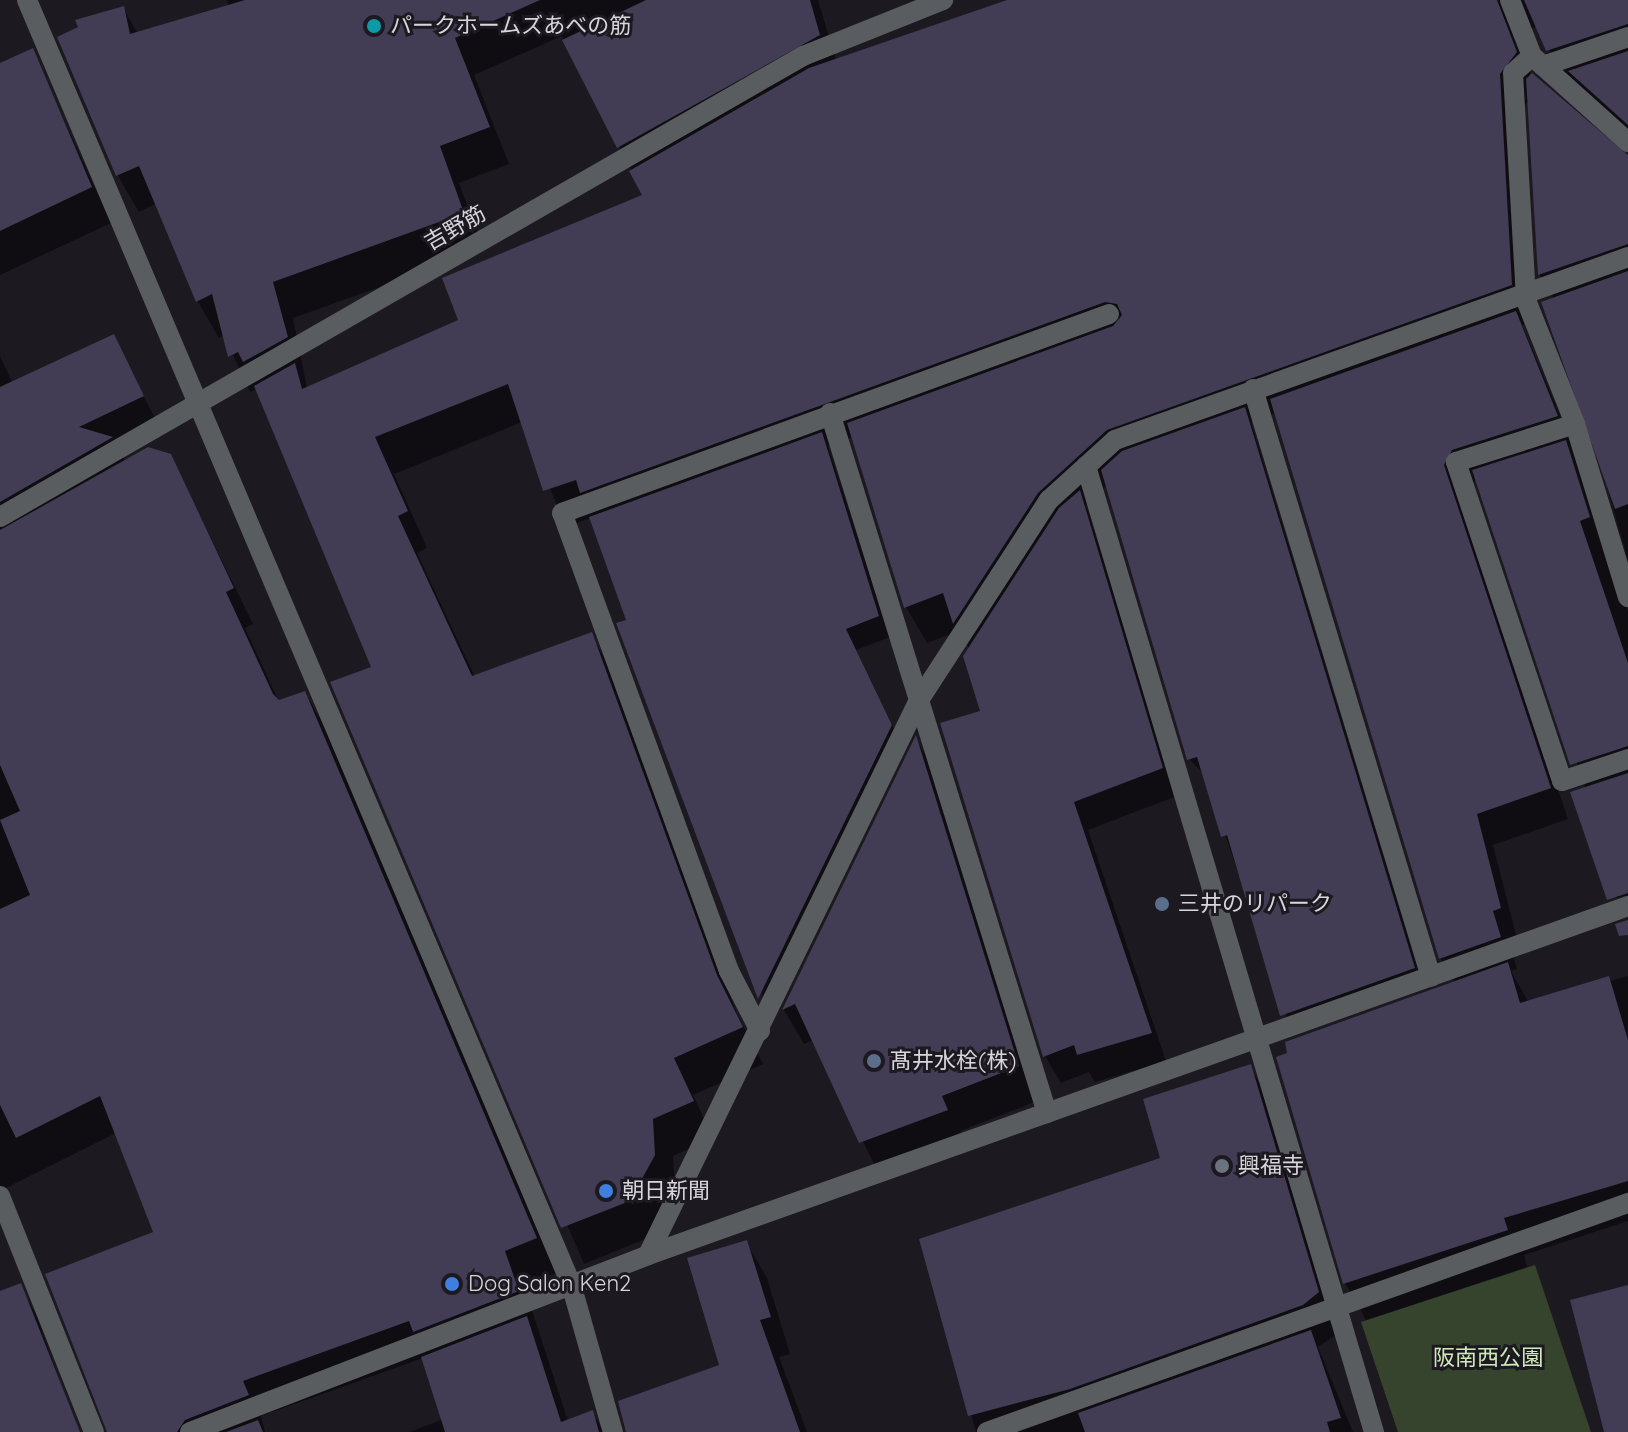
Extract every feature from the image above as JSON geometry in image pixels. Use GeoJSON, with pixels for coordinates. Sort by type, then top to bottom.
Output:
{"type":"FeatureCollection","features":[{"type":"Feature","properties":{"kind":"street"},"geometry":{"type":"LineString","coordinates":[[27,0],[201,402],[571,1284],[613,1432]]}},
{"type":"Feature","properties":{"kind":"street","name":"吉野筋"},"geometry":{"type":"LineString","coordinates":[[0,517],[803,56],[943,0]]}},
{"type":"Feature","properties":{"kind":"street"},"geometry":{"type":"LineString","coordinates":[[1510,0],[1538,61],[1628,142]]}},
{"type":"Feature","properties":{"kind":"street"},"geometry":{"type":"LineString","coordinates":[[1628,37],[1538,61],[1513,73],[1526,300],[1575,424],[1628,597]]}},
{"type":"Feature","properties":{"kind":"street"},"geometry":{"type":"LineString","coordinates":[[648,1255],[919,700],[1049,500],[1115,440],[1253,389],[1526,300],[1628,257]]}},
{"type":"Feature","properties":{"kind":"street"},"geometry":{"type":"LineString","coordinates":[[760,1031],[729,971],[562,513],[1109,314]]}},
{"type":"Feature","properties":{"kind":"street"},"geometry":{"type":"LineString","coordinates":[[1253,389],[1431,977]]}},
{"type":"Feature","properties":{"kind":"street"},"geometry":{"type":"LineString","coordinates":[[830,413],[1047,1113]]}},
{"type":"Feature","properties":{"kind":"street"},"geometry":{"type":"LineString","coordinates":[[1575,424],[1456,462],[1562,781],[1628,759]]}},
{"type":"Feature","properties":{"kind":"street"},"geometry":{"type":"LineString","coordinates":[[1086,466],[1262,1037],[1334,1311],[1374,1432]]}},
{"type":"Feature","properties":{"kind":"street"},"geometry":{"type":"LineString","coordinates":[[190,1432],[648,1255],[1628,906]]}},
{"type":"Feature","properties":{"kind":"street"},"geometry":{"type":"LineString","coordinates":[[0,1196],[94,1432]]}},
{"type":"Feature","properties":{"kind":"street"},"geometry":{"type":"LineString","coordinates":[[987,1432],[1334,1311],[1628,1203]]}},
{"type":"Feature","properties":{"kind":"green space","name":"阪南西公園"},"geometry":{"type":"Polygon","coordinates":[[[1535,1265],[1591,1432],[1398,1432],[1361,1322],[1535,1265]]]}},
{"type":"Feature","properties":{"kind":"building"},"geometry":{"type":"Polygon","coordinates":[[[245,0],[540,0],[455,38],[490,127],[440,146],[464,213],[273,282],[288,337],[243,362],[238,352],[228,357],[212,294],[196,302],[139,166],[116,176],[57,37],[78,27],[75,20],[124,6],[130,34],[245,0]]]}},
{"type":"Feature","properties":{"kind":"building"},"geometry":{"type":"Polygon","coordinates":[[[646,0],[810,0],[820,35],[617,148],[562,40],[646,0]]]}},
{"type":"Feature","properties":{"kind":"building"},"geometry":{"type":"Polygon","coordinates":[[[1007,0],[1497,0],[1517,52],[1500,74],[1512,285],[1107,430],[1038,493],[953,624],[943,593],[904,608],[847,423],[1113,326],[1122,315],[1117,304],[1105,302],[580,493],[576,480],[543,491],[508,384],[375,437],[408,511],[398,516],[472,676],[592,632],[717,975],[743,1027],[674,1058],[694,1101],[653,1119],[655,1155],[630,1201],[561,1228],[330,682],[371,667],[254,386],[295,363],[302,389],[458,320],[442,278],[642,195],[629,171],[809,68],[1007,0]]]}},
{"type":"Feature","properties":{"kind":"building"},"geometry":{"type":"Polygon","coordinates":[[[1524,0],[1628,0],[1628,24],[1546,51],[1524,0]]]}},
{"type":"Feature","properties":{"kind":"building"},"geometry":{"type":"Polygon","coordinates":[[[33,48],[92,187],[0,231],[0,63],[33,48]]]}},
{"type":"Feature","properties":{"kind":"building"},"geometry":{"type":"Polygon","coordinates":[[[1628,51],[1628,125],[1568,71],[1628,51]]]}},
{"type":"Feature","properties":{"kind":"building"},"geometry":{"type":"Polygon","coordinates":[[[1532,73],[1628,155],[1628,244],[1538,275],[1526,79],[1532,73]]]}},
{"type":"Feature","properties":{"kind":"building"},"geometry":{"type":"Polygon","coordinates":[[[1628,271],[1628,504],[1615,509],[1541,302],[1628,271]]]}},
{"type":"Feature","properties":{"kind":"building"},"geometry":{"type":"Polygon","coordinates":[[[1516,311],[1558,416],[1452,450],[1444,465],[1551,788],[1477,814],[1501,908],[1493,911],[1501,937],[1439,959],[1270,399],[1516,311]]]}},
{"type":"Feature","properties":{"kind":"building"},"geometry":{"type":"Polygon","coordinates":[[[114,334],[144,396],[79,427],[113,437],[0,502],[0,387],[114,334]]]}},
{"type":"Feature","properties":{"kind":"building"},"geometry":{"type":"Polygon","coordinates":[[[1245,407],[1415,968],[1280,1016],[1227,835],[1221,837],[1197,757],[1187,760],[1101,470],[1122,451],[1245,407]]]}},
{"type":"Feature","properties":{"kind":"building"},"geometry":{"type":"Polygon","coordinates":[[[822,432],[879,616],[846,629],[892,725],[758,999],[616,623],[626,620],[589,517],[822,432]]]}},
{"type":"Feature","properties":{"kind":"building"},"geometry":{"type":"Polygon","coordinates":[[[1566,440],[1590,517],[1580,521],[1628,663],[1628,746],[1570,765],[1472,470],[1566,440]]]}},
{"type":"Feature","properties":{"kind":"building"},"geometry":{"type":"Polygon","coordinates":[[[148,447],[171,454],[234,588],[226,592],[273,694],[279,700],[305,691],[537,1238],[505,1251],[519,1291],[413,1332],[409,1321],[243,1381],[249,1395],[185,1420],[177,1432],[107,1432],[45,1274],[153,1232],[100,1096],[16,1138],[0,1105],[0,909],[30,895],[0,820],[20,811],[0,765],[0,530],[148,447]]]}},
{"type":"Feature","properties":{"kind":"building"},"geometry":{"type":"Polygon","coordinates":[[[1080,490],[1163,768],[1074,802],[1152,1033],[1077,1055],[1074,1045],[1043,1057],[940,723],[980,711],[963,656],[1059,508],[1080,490]]]}},
{"type":"Feature","properties":{"kind":"building"},"geometry":{"type":"Polygon","coordinates":[[[916,735],[1019,1066],[942,1096],[948,1110],[859,1143],[795,1004],[782,1010],[916,735]]]}},
{"type":"Feature","properties":{"kind":"building"},"geometry":{"type":"Polygon","coordinates":[[[1628,773],[1628,893],[1607,900],[1570,792],[1628,773]]]}},
{"type":"Feature","properties":{"kind":"building"},"geometry":{"type":"Polygon","coordinates":[[[1628,920],[1628,935],[1619,936],[1615,924],[1628,920]]]}},
{"type":"Feature","properties":{"kind":"building"},"geometry":{"type":"Polygon","coordinates":[[[1508,962],[1520,1003],[1609,976],[1628,1040],[1628,1181],[1504,1218],[1508,1230],[1343,1284],[1276,1057],[1287,1053],[1285,1042],[1508,962]]]}},
{"type":"Feature","properties":{"kind":"building"},"geometry":{"type":"Polygon","coordinates":[[[1251,1064],[1319,1292],[1303,1305],[1070,1389],[968,1416],[919,1239],[1160,1158],[1143,1099],[1251,1064]]]}},
{"type":"Feature","properties":{"kind":"building"},"geometry":{"type":"Polygon","coordinates":[[[747,1240],[771,1317],[760,1320],[800,1432],[626,1432],[618,1401],[719,1365],[687,1258],[747,1240]]]}},
{"type":"Feature","properties":{"kind":"building"},"geometry":{"type":"Polygon","coordinates":[[[21,1283],[80,1432],[0,1432],[0,1291],[21,1283]]]}},
{"type":"Feature","properties":{"kind":"building"},"geometry":{"type":"Polygon","coordinates":[[[1628,1285],[1628,1432],[1604,1432],[1570,1300],[1628,1285]]]}},
{"type":"Feature","properties":{"kind":"building"},"geometry":{"type":"Polygon","coordinates":[[[527,1316],[561,1422],[593,1410],[599,1432],[445,1432],[421,1357],[527,1316]]]}},
{"type":"Feature","properties":{"kind":"building"},"geometry":{"type":"Polygon","coordinates":[[[1311,1330],[1341,1418],[1327,1422],[1330,1432],[1085,1432],[1078,1413],[1311,1330]]]}},
{"type":"Feature","properties":{"kind":"building"},"geometry":{"type":"Polygon","coordinates":[[[258,1420],[263,1432],[226,1432],[258,1420]]]}},
{"type":"Feature","properties":{"kind":"place","name":"パークホームズあべの筋"},"geometry":{"type":"Point","coordinates":[374,26]}},
{"type":"Feature","properties":{"kind":"place","name":"三井のリパーク"},"geometry":{"type":"Point","coordinates":[1162,904]}},
{"type":"Feature","properties":{"kind":"place","name":"髙井水栓(株)"},"geometry":{"type":"Point","coordinates":[874,1061]}},
{"type":"Feature","properties":{"kind":"place","name":"興福寺"},"geometry":{"type":"Point","coordinates":[1222,1166]}},
{"type":"Feature","properties":{"kind":"place","name":"朝日新聞"},"geometry":{"type":"Point","coordinates":[606,1191]}},
{"type":"Feature","properties":{"kind":"place","name":"Dog Salon Ken2"},"geometry":{"type":"Point","coordinates":[452,1284]}}]}
